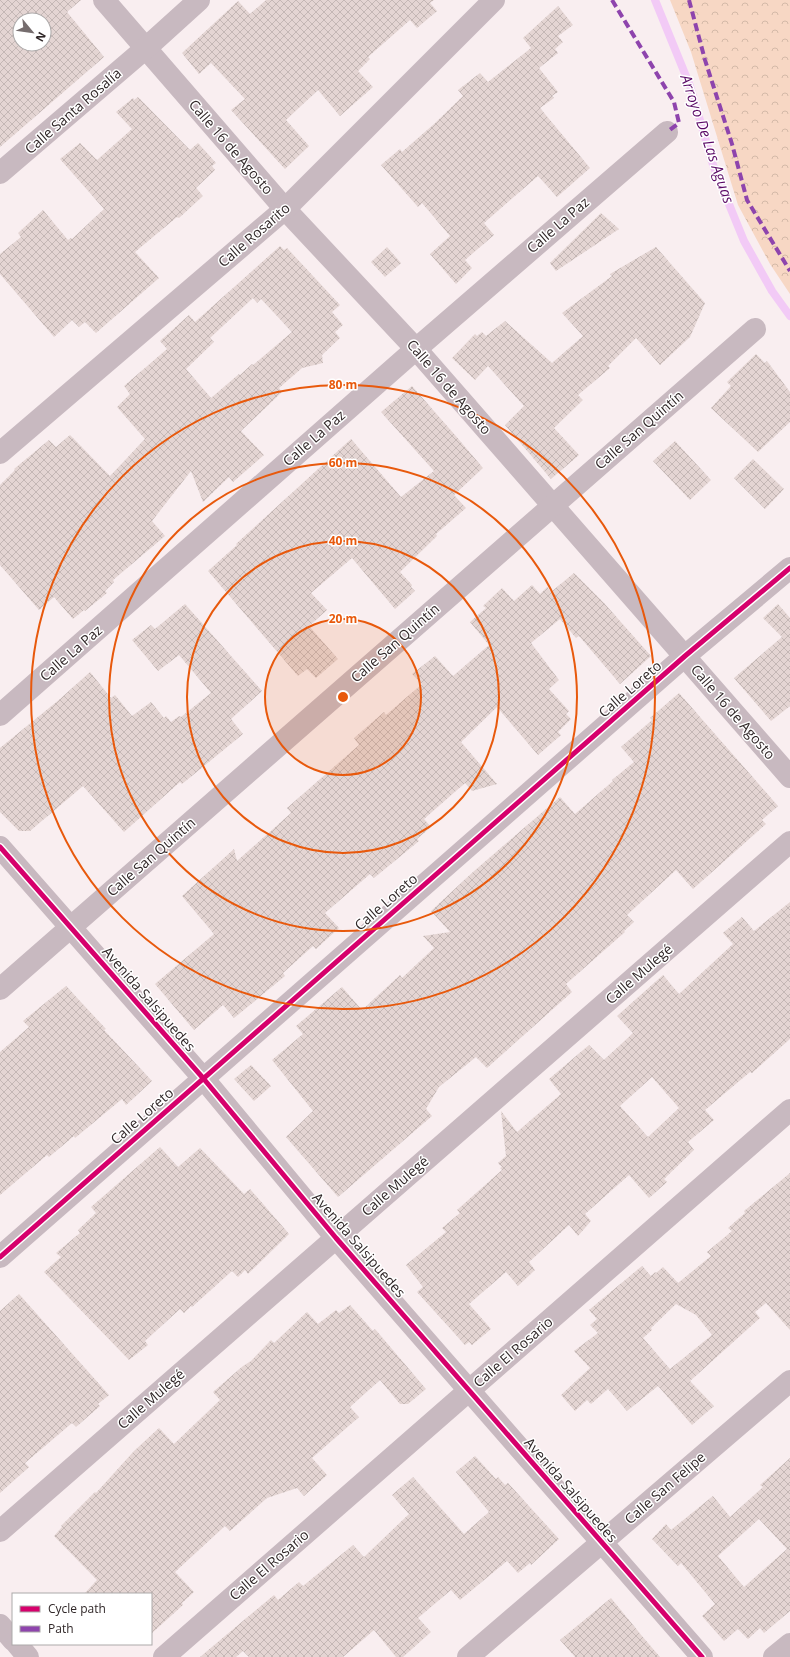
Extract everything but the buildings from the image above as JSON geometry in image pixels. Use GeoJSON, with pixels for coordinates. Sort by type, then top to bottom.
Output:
{"type":"FeatureCollection","features":[{"type":"Feature","properties":{"kind":"street","name":"Calle 16 de Agosto"},"geometry":{"type":"LineString","coordinates":[[104,0],[285,209],[416,349],[790,777]]}},
{"type":"Feature","properties":{"kind":"street","name":"Calle Santa Rosalía"},"geometry":{"type":"LineString","coordinates":[[0,173],[146,48],[199,0]]}},
{"type":"Feature","properties":{"kind":"street","name":"Calle Rosarito"},"geometry":{"type":"LineString","coordinates":[[0,453],[285,209],[494,0]]}},
{"type":"Feature","properties":{"kind":"street","name":"Calle La Paz"},"geometry":{"type":"LineString","coordinates":[[0,715],[416,349],[667,132]]}},
{"type":"Feature","properties":{"kind":"street","name":"Calle San Quintín"},"geometry":{"type":"LineString","coordinates":[[0,989],[755,329]]}},
{"type":"Feature","properties":{"kind":"street","name":"Calle Loreto"},"geometry":{"type":"LineString","coordinates":[[0,1257],[685,656],[790,568]]}},
{"type":"Feature","properties":{"kind":"street","name":"Calle Mulegé"},"geometry":{"type":"LineString","coordinates":[[0,1531],[790,842]]}},
{"type":"Feature","properties":{"kind":"street","name":"Avenida Salsipuedes"},"geometry":{"type":"LineString","coordinates":[[0,847],[203,1078],[336,1238],[468,1391],[702,1657]]}},
{"type":"Feature","properties":{"kind":"street","name":"Calle El Rosario"},"geometry":{"type":"LineString","coordinates":[[164,1657],[790,1110]]}},
{"type":"Feature","properties":{"kind":"street","name":"Calle San Felipe"},"geometry":{"type":"LineString","coordinates":[[468,1657],[790,1381]]}},
{"type":"Feature","properties":{"kind":"street"},"geometry":{"type":"LineString","coordinates":[[0,1625],[12,1639]]}},
{"type":"Feature","properties":{"kind":"street"},"geometry":{"type":"LineString","coordinates":[[774,1657],[790,1644]]}},
{"type":"Feature","properties":{"kind":"street"},"geometry":{"type":"LineString","coordinates":[[17,1645],[28,1657]]}},
{"type":"Feature","properties":{"kind":"green space"},"geometry":{"type":"Polygon","coordinates":[[[670,0],[790,0],[790,294],[770,264],[738,205],[691,52],[670,0]]]}},
{"type":"Feature","properties":{"kind":"waterway","name":"Arroyo De Las Aguas"},"geometry":{"type":"LineString","coordinates":[[655,0],[690,86],[713,165],[744,241],[772,291],[790,316]]}},
{"type":"Feature","properties":{"kind":"marked path"},"geometry":{"type":"LineString","coordinates":[[612,0],[674,102],[679,123],[667,132]]}},
{"type":"Feature","properties":{"kind":"marked path"},"geometry":{"type":"LineString","coordinates":[[689,0],[705,60],[732,144],[747,200],[790,271]]}},
{"type":"Feature","properties":{"kind":"cycle path"},"geometry":{"type":"LineString","coordinates":[[0,1257],[685,656],[790,568]]}},
{"type":"Feature","properties":{"kind":"cycle path"},"geometry":{"type":"LineString","coordinates":[[0,847],[203,1078],[336,1238],[702,1657]]}}]}
